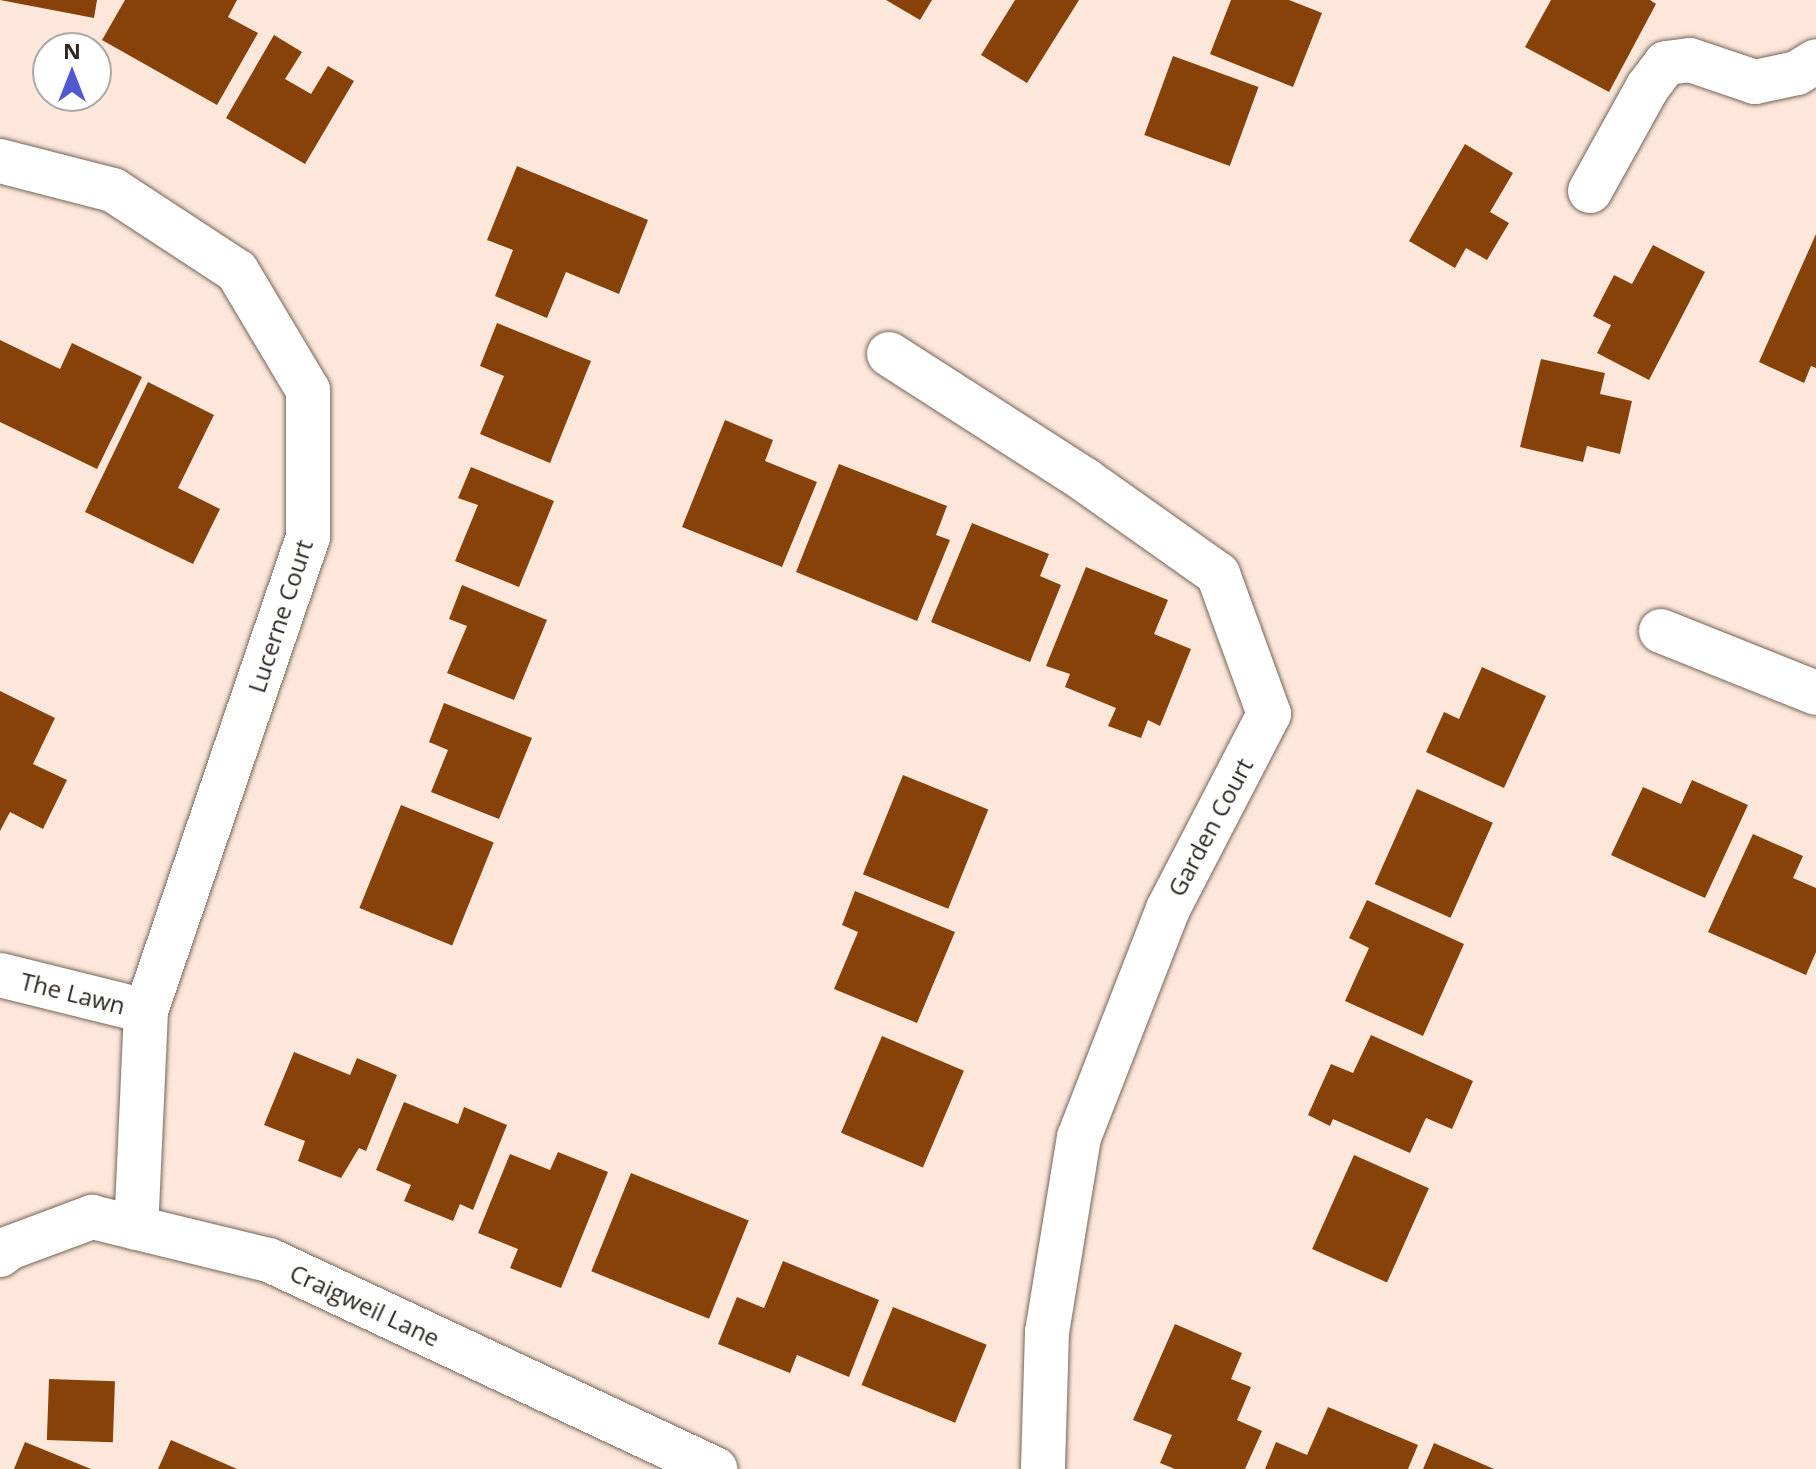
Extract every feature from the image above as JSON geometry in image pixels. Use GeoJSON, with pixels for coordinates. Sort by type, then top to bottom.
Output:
{"type":"FeatureCollection","features":[{"type":"Feature","properties":{"kind":"street"},"geometry":{"type":"LineString","coordinates":[[1590,191],[1647,88],[1666,63],[1690,60],[1755,82],[1797,73],[1816,61]]}},
{"type":"Feature","properties":{"kind":"street","name":"Lucerne Court"},"geometry":{"type":"LineString","coordinates":[[0,161],[113,190],[237,271],[308,390],[308,537],[146,1011],[136,1228]]}},
{"type":"Feature","properties":{"kind":"street","name":"Garden Court"},"geometry":{"type":"LineString","coordinates":[[889,354],[1085,480],[1218,574],[1269,714],[1168,909],[1079,1137],[1047,1332],[1043,1469]]}},
{"type":"Feature","properties":{"kind":"street"},"geometry":{"type":"LineString","coordinates":[[1661,631],[1816,693]]}},
{"type":"Feature","properties":{"kind":"street","name":"The Lawn"},"geometry":{"type":"LineString","coordinates":[[0,975],[146,1011]]}},
{"type":"Feature","properties":{"kind":"street","name":"Craigweil Lane"},"geometry":{"type":"LineString","coordinates":[[0,1255],[9,1248],[92,1217],[269,1260],[716,1469]]}},
{"type":"Feature","properties":{"kind":"building"},"geometry":{"type":"Polygon","coordinates":[[[0,0],[97,0],[94,18],[0,0]]]}},
{"type":"Feature","properties":{"kind":"building"},"geometry":{"type":"Polygon","coordinates":[[[125,0],[237,0],[228,17],[258,33],[217,105],[112,46],[112,32],[107,32],[125,0]]]}},
{"type":"Feature","properties":{"kind":"building"},"geometry":{"type":"Polygon","coordinates":[[[886,0],[932,0],[920,20],[886,0]]]}},
{"type":"Feature","properties":{"kind":"building"},"geometry":{"type":"Polygon","coordinates":[[[1015,0],[1079,0],[1027,83],[981,55],[1015,0]]]}},
{"type":"Feature","properties":{"kind":"building"},"geometry":{"type":"Polygon","coordinates":[[[1231,0],[1289,0],[1322,13],[1293,87],[1210,54],[1231,0]]]}},
{"type":"Feature","properties":{"kind":"building"},"geometry":{"type":"Polygon","coordinates":[[[1551,0],[1650,0],[1656,4],[1609,92],[1525,47],[1551,0]]]}},
{"type":"Feature","properties":{"kind":"building"},"geometry":{"type":"Polygon","coordinates":[[[274,35],[302,52],[285,79],[311,94],[328,66],[354,81],[305,164],[226,118],[274,35]]]}},
{"type":"Feature","properties":{"kind":"building"},"geometry":{"type":"Polygon","coordinates":[[[1173,56],[1259,87],[1230,166],[1144,135],[1173,56]]]}},
{"type":"Feature","properties":{"kind":"building"},"geometry":{"type":"Polygon","coordinates":[[[1465,144],[1513,173],[1490,212],[1509,223],[1487,260],[1466,248],[1455,268],[1409,241],[1465,144]]]}},
{"type":"Feature","properties":{"kind":"building"},"geometry":{"type":"Polygon","coordinates":[[[517,166],[648,220],[619,294],[566,272],[547,318],[495,296],[513,250],[487,240],[517,166]]]}},
{"type":"Feature","properties":{"kind":"building"},"geometry":{"type":"Polygon","coordinates":[[[1816,234],[1816,368],[1811,366],[1804,383],[1759,362],[1816,234]]]}},
{"type":"Feature","properties":{"kind":"building"},"geometry":{"type":"Polygon","coordinates":[[[1653,245],[1705,272],[1649,380],[1597,353],[1611,325],[1593,316],[1614,275],[1632,284],[1653,245]]]}},
{"type":"Feature","properties":{"kind":"building"},"geometry":{"type":"Polygon","coordinates":[[[497,323],[591,361],[550,463],[480,434],[504,376],[480,366],[497,323]]]}},
{"type":"Feature","properties":{"kind":"building"},"geometry":{"type":"Polygon","coordinates":[[[0,340],[60,369],[72,343],[142,377],[97,469],[0,422],[0,340]]]}},
{"type":"Feature","properties":{"kind":"building"},"geometry":{"type":"Polygon","coordinates":[[[1541,359],[1605,373],[1600,394],[1632,401],[1620,454],[1587,446],[1583,462],[1520,447],[1541,359]]]}},
{"type":"Feature","properties":{"kind":"building"},"geometry":{"type":"Polygon","coordinates":[[[148,382],[214,415],[178,488],[220,509],[193,564],[85,512],[148,382]]]}},
{"type":"Feature","properties":{"kind":"building"},"geometry":{"type":"Polygon","coordinates":[[[725,420],[773,440],[765,461],[817,482],[782,567],[682,527],[725,420]]]}},
{"type":"Feature","properties":{"kind":"building"},"geometry":{"type":"Polygon","coordinates":[[[839,464],[947,506],[936,535],[950,540],[917,621],[796,572],[839,464]]]}},
{"type":"Feature","properties":{"kind":"building"},"geometry":{"type":"Polygon","coordinates":[[[471,467],[554,501],[519,587],[455,561],[478,505],[458,498],[471,467]]]}},
{"type":"Feature","properties":{"kind":"building"},"geometry":{"type":"Polygon","coordinates":[[[972,523],[1049,554],[1040,576],[1061,585],[1030,662],[931,622],[972,523]]]}},
{"type":"Feature","properties":{"kind":"building"},"geometry":{"type":"Polygon","coordinates":[[[1086,567],[1168,600],[1154,634],[1191,649],[1160,726],[1148,720],[1141,738],[1108,726],[1116,708],[1065,687],[1070,674],[1046,666],[1086,567]]]}},
{"type":"Feature","properties":{"kind":"building"},"geometry":{"type":"Polygon","coordinates":[[[462,585],[547,620],[514,700],[447,673],[467,626],[449,619],[462,585]]]}},
{"type":"Feature","properties":{"kind":"building"},"geometry":{"type":"Polygon","coordinates":[[[1482,667],[1546,696],[1504,788],[1426,752],[1444,712],[1459,719],[1482,667]]]}},
{"type":"Feature","properties":{"kind":"building"},"geometry":{"type":"Polygon","coordinates":[[[0,691],[55,718],[33,764],[67,780],[43,829],[10,812],[0,831],[0,691]]]}},
{"type":"Feature","properties":{"kind":"building"},"geometry":{"type":"Polygon","coordinates":[[[444,703],[532,738],[499,819],[431,792],[448,750],[429,742],[444,703]]]}},
{"type":"Feature","properties":{"kind":"building"},"geometry":{"type":"Polygon","coordinates":[[[903,775],[988,809],[948,909],[863,874],[903,775]]]}},
{"type":"Feature","properties":{"kind":"building"},"geometry":{"type":"Polygon","coordinates":[[[1692,780],[1748,805],[1705,898],[1611,855],[1643,787],[1681,804],[1692,780]]]}},
{"type":"Feature","properties":{"kind":"building"},"geometry":{"type":"Polygon","coordinates":[[[1417,789],[1493,823],[1451,918],[1375,884],[1417,789]]]}},
{"type":"Feature","properties":{"kind":"building"},"geometry":{"type":"Polygon","coordinates":[[[401,805],[494,842],[452,945],[359,908],[401,805]]]}},
{"type":"Feature","properties":{"kind":"building"},"geometry":{"type":"Polygon","coordinates":[[[1753,834],[1803,856],[1793,878],[1816,888],[1816,952],[1806,975],[1708,932],[1753,834]]]}},
{"type":"Feature","properties":{"kind":"building"},"geometry":{"type":"Polygon","coordinates":[[[855,891],[955,932],[917,1023],[834,989],[858,932],[842,925],[855,891]]]}},
{"type":"Feature","properties":{"kind":"building"},"geometry":{"type":"Polygon","coordinates":[[[1367,900],[1464,944],[1423,1036],[1345,1001],[1369,948],[1349,938],[1367,900]]]}},
{"type":"Feature","properties":{"kind":"building"},"geometry":{"type":"Polygon","coordinates":[[[1371,1035],[1473,1081],[1452,1129],[1426,1118],[1410,1153],[1333,1119],[1330,1126],[1308,1115],[1331,1064],[1353,1073],[1371,1035]]]}},
{"type":"Feature","properties":{"kind":"building"},"geometry":{"type":"Polygon","coordinates":[[[882,1036],[964,1071],[923,1167],[841,1133],[882,1036]]]}},
{"type":"Feature","properties":{"kind":"building"},"geometry":{"type":"Polygon","coordinates":[[[294,1052],[350,1075],[357,1058],[397,1075],[366,1151],[359,1148],[341,1178],[298,1161],[305,1141],[264,1125],[294,1052]]]}},
{"type":"Feature","properties":{"kind":"building"},"geometry":{"type":"Polygon","coordinates":[[[404,1102],[458,1124],[464,1107],[507,1125],[473,1210],[460,1204],[453,1221],[404,1201],[411,1185],[376,1170],[404,1102]]]}},
{"type":"Feature","properties":{"kind":"building"},"geometry":{"type":"Polygon","coordinates":[[[558,1152],[608,1172],[561,1288],[510,1268],[518,1249],[478,1233],[510,1154],[550,1170],[558,1152]]]}},
{"type":"Feature","properties":{"kind":"building"},"geometry":{"type":"Polygon","coordinates":[[[1354,1155],[1429,1188],[1387,1282],[1312,1249],[1354,1155]]]}},
{"type":"Feature","properties":{"kind":"building"},"geometry":{"type":"Polygon","coordinates":[[[631,1173],[749,1221],[709,1319],[591,1271],[631,1173]]]}},
{"type":"Feature","properties":{"kind":"building"},"geometry":{"type":"Polygon","coordinates":[[[783,1261],[879,1300],[849,1377],[797,1355],[790,1373],[718,1344],[737,1297],[764,1308],[783,1261]]]}},
{"type":"Feature","properties":{"kind":"building"},"geometry":{"type":"Polygon","coordinates":[[[893,1307],[987,1345],[955,1423],[862,1385],[893,1307]]]}},
{"type":"Feature","properties":{"kind":"building"},"geometry":{"type":"Polygon","coordinates":[[[1175,1324],[1242,1353],[1231,1379],[1251,1387],[1237,1420],[1262,1431],[1245,1469],[1175,1469],[1160,1463],[1172,1435],[1133,1420],[1175,1324]]]}},
{"type":"Feature","properties":{"kind":"building"},"geometry":{"type":"Polygon","coordinates":[[[49,1379],[115,1381],[113,1442],[47,1440],[49,1379]]]}},
{"type":"Feature","properties":{"kind":"building"},"geometry":{"type":"Polygon","coordinates":[[[1328,1407],[1418,1445],[1408,1469],[1265,1469],[1276,1442],[1307,1455],[1328,1407]]]}},
{"type":"Feature","properties":{"kind":"building"},"geometry":{"type":"Polygon","coordinates":[[[171,1440],[237,1469],[158,1469],[171,1440]]]}},
{"type":"Feature","properties":{"kind":"building"},"geometry":{"type":"Polygon","coordinates":[[[25,1442],[91,1469],[14,1469],[25,1442]]]}},
{"type":"Feature","properties":{"kind":"building"},"geometry":{"type":"Polygon","coordinates":[[[1434,1443],[1494,1469],[1423,1469],[1434,1443]]]}}]}
